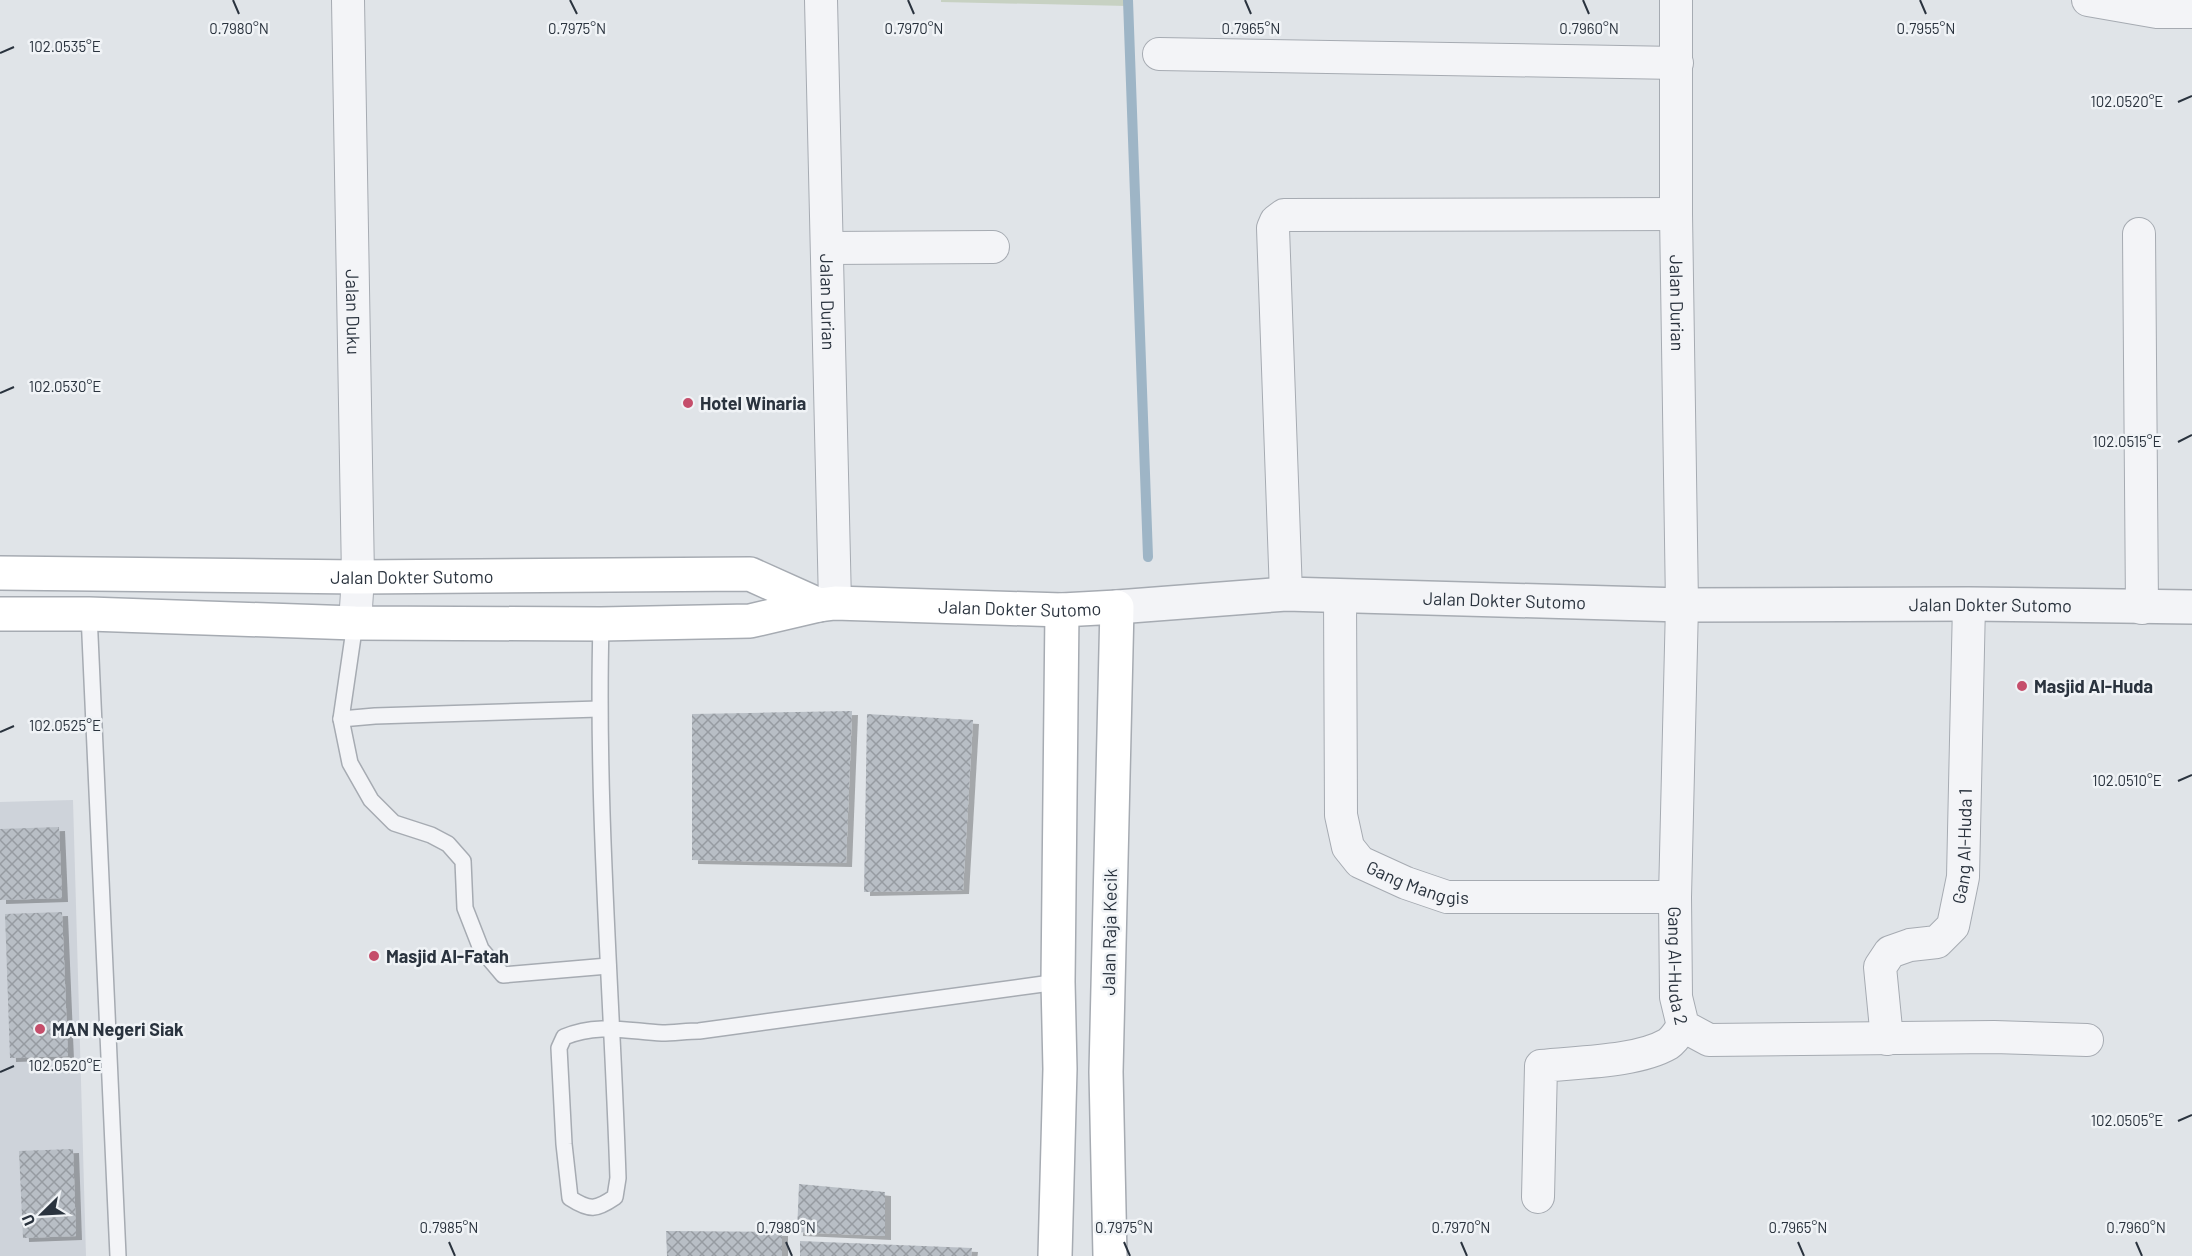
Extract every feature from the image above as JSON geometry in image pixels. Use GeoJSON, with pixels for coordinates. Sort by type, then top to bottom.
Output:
{"type":"FeatureCollection","features":[{"type":"Feature","properties":{"kind":"main road","name":"Jalan Dokter Sutomo"},"geometry":{"type":"LineString","coordinates":[[0,573],[358,577],[750,574],[827,604]]}},
{"type":"Feature","properties":{"kind":"main road","name":"Jalan Dokter Sutomo"},"geometry":{"type":"LineString","coordinates":[[0,614],[89,614],[355,623],[601,624],[750,621],[827,604],[1062,610],[1117,607]]}},
{"type":"Feature","properties":{"kind":"main road","name":"Jalan Raja Kecik"},"geometry":{"type":"LineString","coordinates":[[1110,1256],[1106,1072],[1117,607]]}},
{"type":"Feature","properties":{"kind":"main road"},"geometry":{"type":"LineString","coordinates":[[1054,1256],[1060,1069],[1058,982],[1062,610]]}},
{"type":"Feature","properties":{"kind":"main road"},"geometry":{"type":"LineString","coordinates":[[1060,1069],[1106,1072]]}},
{"type":"Feature","properties":{"kind":"street","name":"Jalan Duku"},"geometry":{"type":"LineString","coordinates":[[348,0],[358,577],[355,623]]}},
{"type":"Feature","properties":{"kind":"street","name":"Jalan Durian"},"geometry":{"type":"LineString","coordinates":[[821,0],[828,248],[827,604]]}},
{"type":"Feature","properties":{"kind":"street","name":"Jalan Durian"},"geometry":{"type":"LineString","coordinates":[[1676,0],[1676,214],[1682,605]]}},
{"type":"Feature","properties":{"kind":"street"},"geometry":{"type":"LineString","coordinates":[[2088,0],[2157,12],[2192,12]]}},
{"type":"Feature","properties":{"kind":"street"},"geometry":{"type":"LineString","coordinates":[[1159,54],[1677,63]]}},
{"type":"Feature","properties":{"kind":"street"},"geometry":{"type":"LineString","coordinates":[[1286,594],[1272,228],[1276,220],[1284,215],[1676,214]]}},
{"type":"Feature","properties":{"kind":"street"},"geometry":{"type":"LineString","coordinates":[[2139,234],[2142,608]]}},
{"type":"Feature","properties":{"kind":"street"},"geometry":{"type":"LineString","coordinates":[[828,248],[993,247]]}},
{"type":"Feature","properties":{"kind":"street","name":"Jalan Dokter Sutomo"},"geometry":{"type":"LineString","coordinates":[[1117,607],[1286,594],[1682,605],[1969,604],[2192,608]]}},
{"type":"Feature","properties":{"kind":"street","name":"Gang Manggis"},"geometry":{"type":"LineString","coordinates":[[1340,596],[1341,815],[1348,847],[1360,862],[1406,883],[1447,897],[1675,897]]}},
{"type":"Feature","properties":{"kind":"street","name":"Gang Al-Huda 1"},"geometry":{"type":"LineString","coordinates":[[1887,1039],[1880,967],[1890,952],[1910,945],[1937,942],[1953,926],[1964,877],[1969,604]]}},
{"type":"Feature","properties":{"kind":"street","name":"Gang Al-Huda 2"},"geometry":{"type":"LineString","coordinates":[[1682,605],[1675,897],[1676,997],[1683,1026],[1709,1040],[1994,1037],[2088,1040]]}},
{"type":"Feature","properties":{"kind":"street"},"geometry":{"type":"LineString","coordinates":[[1538,1197],[1541,1066],[1648,1052],[1671,1042],[1683,1026]]}},
{"type":"Feature","properties":{"kind":"lane"},"geometry":{"type":"LineString","coordinates":[[89,614],[118,1256]]}},
{"type":"Feature","properties":{"kind":"lane"},"geometry":{"type":"LineString","coordinates":[[355,623],[341,719],[350,762],[370,800],[394,823],[431,835],[448,844],[463,861],[465,908],[481,949],[503,975],[608,966]]}},
{"type":"Feature","properties":{"kind":"lane"},"geometry":{"type":"LineString","coordinates":[[601,624],[599,709],[608,966],[613,1028],[618,1178],[615,1197],[600,1207],[585,1208],[570,1198],[564,1144],[559,1048],[564,1037],[580,1030],[613,1028],[664,1033],[699,1031],[1058,982]]}},
{"type":"Feature","properties":{"kind":"lane"},"geometry":{"type":"LineString","coordinates":[[341,719],[599,709]]}},
{"type":"Feature","properties":{"kind":"shaded area","name":"MAN Negeri Siak"},"geometry":{"type":"Polygon","coordinates":[[[73,800],[86,1256],[0,1256],[0,802],[73,800]]]}},
{"type":"Feature","properties":{"kind":"green space"},"geometry":{"type":"Polygon","coordinates":[[[941,0],[1128,0],[1128,6],[941,2],[941,0]]]}},
{"type":"Feature","properties":{"kind":"building"},"geometry":{"type":"Polygon","coordinates":[[[852,711],[846,863],[692,860],[692,714],[852,711]]]}},
{"type":"Feature","properties":{"kind":"building"},"geometry":{"type":"Polygon","coordinates":[[[867,714],[973,720],[963,890],[864,892],[867,714]]]}},
{"type":"Feature","properties":{"kind":"building"},"geometry":{"type":"Polygon","coordinates":[[[59,827],[62,898],[0,900],[0,829],[59,827]]]}},
{"type":"Feature","properties":{"kind":"building"},"geometry":{"type":"Polygon","coordinates":[[[62,912],[68,1056],[10,1058],[5,914],[62,912]]]}},
{"type":"Feature","properties":{"kind":"building"},"geometry":{"type":"Polygon","coordinates":[[[73,1149],[76,1236],[23,1238],[19,1151],[73,1149]]]}},
{"type":"Feature","properties":{"kind":"building"},"geometry":{"type":"Polygon","coordinates":[[[799,1184],[885,1192],[885,1236],[797,1232],[799,1184]]]}},
{"type":"Feature","properties":{"kind":"building"},"geometry":{"type":"Polygon","coordinates":[[[666,1231],[782,1232],[782,1256],[667,1256],[666,1231]]]}},
{"type":"Feature","properties":{"kind":"building"},"geometry":{"type":"Polygon","coordinates":[[[800,1241],[972,1248],[971,1256],[800,1256],[800,1241]]]}},
{"type":"Feature","properties":{"kind":"waterway"},"geometry":{"type":"LineString","coordinates":[[1128,0],[1148,557]]}},
{"type":"Feature","properties":{"kind":"place","name":"Hotel Winaria"},"geometry":{"type":"Point","coordinates":[688,403]}},
{"type":"Feature","properties":{"kind":"place","name":"Masjid Al-Huda"},"geometry":{"type":"Point","coordinates":[2022,686]}},
{"type":"Feature","properties":{"kind":"place","name":"Masjid Al-Fatah"},"geometry":{"type":"Point","coordinates":[374,956]}},
{"type":"Feature","properties":{"kind":"place","name":"MAN Negeri Siak"},"geometry":{"type":"Point","coordinates":[40,1029]}}]}
